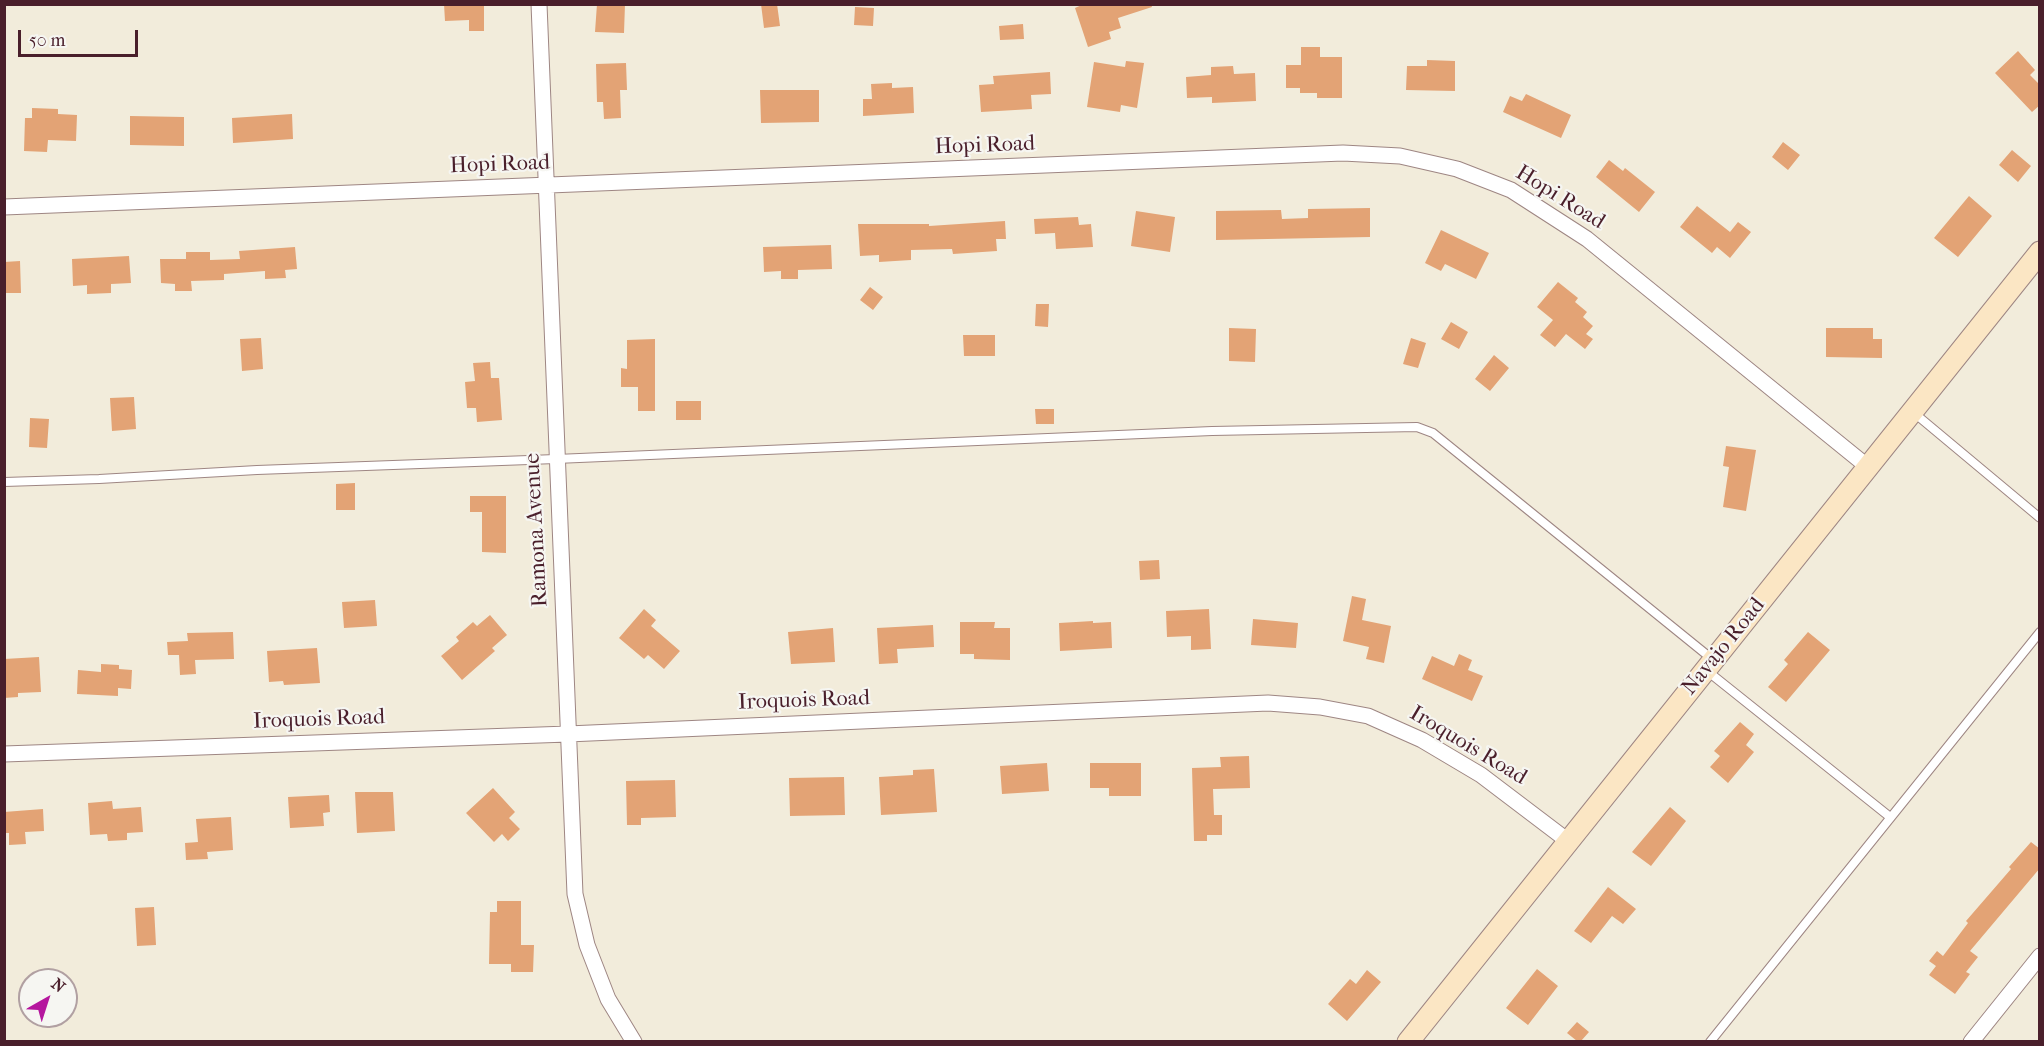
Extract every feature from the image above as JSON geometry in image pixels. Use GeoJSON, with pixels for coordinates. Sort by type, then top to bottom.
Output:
{"type":"FeatureCollection","features":[{"type":"Feature","properties":{"kind":"main road","name":"Navajo Road"},"geometry":{"type":"LineString","coordinates":[[1408,1041],[2040,252]]}},
{"type":"Feature","properties":{"kind":"street","name":"Ramona Avenue"},"geometry":{"type":"LineString","coordinates":[[539,4],[575,894],[588,945],[608,999],[634,1041]]}},
{"type":"Feature","properties":{"kind":"street","name":"Hopi Road"},"geometry":{"type":"LineString","coordinates":[[4,207],[1343,153],[1400,156],[1457,170],[1511,190],[1587,239],[1868,467]]}},
{"type":"Feature","properties":{"kind":"street","name":"Iroquois Road"},"geometry":{"type":"LineString","coordinates":[[4,754],[568,734],[1268,704],[1320,707],[1368,716],[1422,740],[1481,775],[1568,841]]}},
{"type":"Feature","properties":{"kind":"street"},"geometry":{"type":"LineString","coordinates":[[1971,1041],[2040,956]]}},
{"type":"Feature","properties":{"kind":"lane"},"geometry":{"type":"LineString","coordinates":[[1912,411],[2040,518]]}},
{"type":"Feature","properties":{"kind":"lane"},"geometry":{"type":"LineString","coordinates":[[4,482],[1212,431],[1403,426],[1417,428],[1433,432],[1890,817]]}},
{"type":"Feature","properties":{"kind":"lane"},"geometry":{"type":"LineString","coordinates":[[1710,1041],[2040,632]]}},
{"type":"Feature","properties":{"kind":"building"},"geometry":{"type":"Polygon","coordinates":[[[444,4],[484,4],[484,31],[469,31],[469,20],[445,21],[444,4]]]}},
{"type":"Feature","properties":{"kind":"building"},"geometry":{"type":"Polygon","coordinates":[[[597,4],[625,4],[624,33],[595,32],[597,4]]]}},
{"type":"Feature","properties":{"kind":"building"},"geometry":{"type":"Polygon","coordinates":[[[761,4],[777,4],[780,26],[764,28],[761,4]]]}},
{"type":"Feature","properties":{"kind":"building"},"geometry":{"type":"Polygon","coordinates":[[[1084,4],[1151,4],[1152,7],[1118,18],[1121,28],[1109,32],[1111,39],[1088,47],[1075,8],[1084,4]]]}},
{"type":"Feature","properties":{"kind":"building"},"geometry":{"type":"Polygon","coordinates":[[[855,7],[874,8],[873,26],[854,25],[855,7]]]}},
{"type":"Feature","properties":{"kind":"building"},"geometry":{"type":"Polygon","coordinates":[[[1023,24],[1024,39],[1000,40],[999,26],[1023,24]]]}},
{"type":"Feature","properties":{"kind":"building"},"geometry":{"type":"Polygon","coordinates":[[[1301,47],[1320,47],[1320,57],[1342,57],[1342,98],[1317,98],[1317,93],[1300,93],[1300,88],[1286,88],[1286,65],[1301,65],[1301,47]]]}},
{"type":"Feature","properties":{"kind":"building"},"geometry":{"type":"Polygon","coordinates":[[[2018,51],[2035,70],[2030,75],[2040,85],[2040,105],[2032,112],[1995,73],[2018,51]]]}},
{"type":"Feature","properties":{"kind":"building"},"geometry":{"type":"Polygon","coordinates":[[[1427,60],[1455,61],[1455,91],[1406,90],[1407,66],[1427,66],[1427,60]]]}},
{"type":"Feature","properties":{"kind":"building"},"geometry":{"type":"Polygon","coordinates":[[[1126,61],[1144,63],[1137,108],[1121,105],[1120,112],[1087,107],[1094,62],[1125,67],[1126,61]]]}},
{"type":"Feature","properties":{"kind":"building"},"geometry":{"type":"Polygon","coordinates":[[[626,63],[627,90],[620,90],[621,118],[604,119],[603,102],[597,102],[596,64],[626,63]]]}},
{"type":"Feature","properties":{"kind":"building"},"geometry":{"type":"Polygon","coordinates":[[[1233,66],[1234,74],[1255,73],[1256,101],[1212,103],[1212,97],[1187,98],[1186,77],[1211,75],[1211,67],[1233,66]]]}},
{"type":"Feature","properties":{"kind":"building"},"geometry":{"type":"Polygon","coordinates":[[[1050,72],[1051,94],[1031,95],[1032,109],[981,112],[979,85],[994,84],[993,76],[1050,72]]]}},
{"type":"Feature","properties":{"kind":"building"},"geometry":{"type":"Polygon","coordinates":[[[892,83],[892,88],[913,87],[914,113],[863,116],[863,99],[872,99],[871,84],[892,83]]]}},
{"type":"Feature","properties":{"kind":"building"},"geometry":{"type":"Polygon","coordinates":[[[760,90],[819,90],[819,122],[761,123],[760,90]]]}},
{"type":"Feature","properties":{"kind":"building"},"geometry":{"type":"Polygon","coordinates":[[[1526,94],[1571,115],[1561,138],[1503,112],[1510,96],[1522,101],[1526,94]]]}},
{"type":"Feature","properties":{"kind":"building"},"geometry":{"type":"Polygon","coordinates":[[[32,108],[58,109],[58,114],[77,115],[76,141],[48,140],[47,152],[24,151],[25,118],[32,118],[32,108]]]}},
{"type":"Feature","properties":{"kind":"building"},"geometry":{"type":"Polygon","coordinates":[[[292,114],[293,139],[233,143],[232,118],[292,114]]]}},
{"type":"Feature","properties":{"kind":"building"},"geometry":{"type":"Polygon","coordinates":[[[130,116],[184,117],[184,146],[130,145],[130,116]]]}},
{"type":"Feature","properties":{"kind":"building"},"geometry":{"type":"Polygon","coordinates":[[[1783,142],[1800,155],[1788,170],[1772,157],[1783,142]]]}},
{"type":"Feature","properties":{"kind":"building"},"geometry":{"type":"Polygon","coordinates":[[[2012,150],[2031,166],[2018,182],[1999,165],[2012,150]]]}},
{"type":"Feature","properties":{"kind":"building"},"geometry":{"type":"Polygon","coordinates":[[[1609,160],[1623,171],[1625,168],[1655,192],[1639,212],[1596,177],[1609,160]]]}},
{"type":"Feature","properties":{"kind":"building"},"geometry":{"type":"Polygon","coordinates":[[[1969,196],[1992,216],[1958,257],[1934,238],[1969,196]]]}},
{"type":"Feature","properties":{"kind":"building"},"geometry":{"type":"Polygon","coordinates":[[[1697,206],[1730,232],[1738,222],[1751,232],[1730,258],[1717,247],[1712,253],[1680,227],[1697,206]]]}},
{"type":"Feature","properties":{"kind":"building"},"geometry":{"type":"Polygon","coordinates":[[[1370,208],[1370,237],[1216,240],[1216,211],[1281,210],[1282,219],[1308,218],[1308,209],[1370,208]]]}},
{"type":"Feature","properties":{"kind":"building"},"geometry":{"type":"Polygon","coordinates":[[[1136,211],[1175,217],[1170,252],[1131,246],[1136,211]]]}},
{"type":"Feature","properties":{"kind":"building"},"geometry":{"type":"Polygon","coordinates":[[[1078,217],[1079,225],[1091,224],[1093,247],[1056,249],[1055,233],[1035,234],[1034,219],[1078,217]]]}},
{"type":"Feature","properties":{"kind":"building"},"geometry":{"type":"Polygon","coordinates":[[[1005,221],[1006,239],[996,239],[997,251],[953,254],[952,249],[911,250],[911,260],[879,262],[879,255],[860,256],[858,224],[929,224],[929,226],[1005,221]]]}},
{"type":"Feature","properties":{"kind":"building"},"geometry":{"type":"Polygon","coordinates":[[[1441,230],[1489,253],[1476,279],[1445,264],[1441,271],[1425,263],[1441,230]]]}},
{"type":"Feature","properties":{"kind":"building"},"geometry":{"type":"Polygon","coordinates":[[[831,245],[832,269],[798,270],[798,279],[781,279],[781,271],[764,272],[763,247],[831,245]]]}},
{"type":"Feature","properties":{"kind":"building"},"geometry":{"type":"Polygon","coordinates":[[[295,247],[297,269],[285,270],[286,278],[265,279],[265,271],[224,274],[224,280],[191,281],[192,291],[175,291],[175,284],[161,283],[160,259],[186,259],[186,252],[210,252],[210,260],[240,259],[239,251],[295,247]]]}},
{"type":"Feature","properties":{"kind":"building"},"geometry":{"type":"Polygon","coordinates":[[[129,256],[131,283],[111,284],[111,293],[87,294],[87,285],[73,286],[72,259],[129,256]]]}},
{"type":"Feature","properties":{"kind":"building"},"geometry":{"type":"Polygon","coordinates":[[[20,261],[21,293],[4,293],[4,262],[20,261]]]}},
{"type":"Feature","properties":{"kind":"building"},"geometry":{"type":"Polygon","coordinates":[[[1558,282],[1578,298],[1575,302],[1587,312],[1583,317],[1593,326],[1586,334],[1593,339],[1585,349],[1566,334],[1555,347],[1540,335],[1553,320],[1537,307],[1558,282]]]}},
{"type":"Feature","properties":{"kind":"building"},"geometry":{"type":"Polygon","coordinates":[[[870,287],[883,297],[873,310],[860,300],[870,287]]]}},
{"type":"Feature","properties":{"kind":"building"},"geometry":{"type":"Polygon","coordinates":[[[1036,304],[1049,304],[1048,327],[1035,326],[1036,304]]]}},
{"type":"Feature","properties":{"kind":"building"},"geometry":{"type":"Polygon","coordinates":[[[1451,322],[1468,332],[1459,349],[1441,339],[1451,322]]]}},
{"type":"Feature","properties":{"kind":"building"},"geometry":{"type":"Polygon","coordinates":[[[1229,328],[1256,329],[1255,362],[1229,361],[1229,328]]]}},
{"type":"Feature","properties":{"kind":"building"},"geometry":{"type":"Polygon","coordinates":[[[1826,328],[1873,328],[1873,339],[1882,339],[1882,358],[1826,357],[1826,328]]]}},
{"type":"Feature","properties":{"kind":"building"},"geometry":{"type":"Polygon","coordinates":[[[963,335],[995,335],[995,356],[964,356],[963,335]]]}},
{"type":"Feature","properties":{"kind":"building"},"geometry":{"type":"Polygon","coordinates":[[[261,338],[263,369],[242,371],[240,339],[261,338]]]}},
{"type":"Feature","properties":{"kind":"building"},"geometry":{"type":"Polygon","coordinates":[[[1411,338],[1426,343],[1418,368],[1403,364],[1411,338]]]}},
{"type":"Feature","properties":{"kind":"building"},"geometry":{"type":"Polygon","coordinates":[[[655,339],[655,411],[638,411],[638,387],[621,387],[621,368],[627,369],[627,340],[655,339]]]}},
{"type":"Feature","properties":{"kind":"building"},"geometry":{"type":"Polygon","coordinates":[[[1494,355],[1509,368],[1490,391],[1475,379],[1494,355]]]}},
{"type":"Feature","properties":{"kind":"building"},"geometry":{"type":"Polygon","coordinates":[[[490,362],[491,378],[499,378],[502,420],[477,422],[476,408],[467,408],[465,382],[475,381],[473,363],[490,362]]]}},
{"type":"Feature","properties":{"kind":"building"},"geometry":{"type":"Polygon","coordinates":[[[134,397],[136,429],[112,431],[110,398],[134,397]]]}},
{"type":"Feature","properties":{"kind":"building"},"geometry":{"type":"Polygon","coordinates":[[[676,401],[701,401],[701,420],[676,420],[676,401]]]}},
{"type":"Feature","properties":{"kind":"building"},"geometry":{"type":"Polygon","coordinates":[[[1035,409],[1054,409],[1054,424],[1036,424],[1035,409]]]}},
{"type":"Feature","properties":{"kind":"building"},"geometry":{"type":"Polygon","coordinates":[[[30,418],[49,419],[47,448],[29,447],[30,418]]]}},
{"type":"Feature","properties":{"kind":"building"},"geometry":{"type":"Polygon","coordinates":[[[1726,446],[1756,450],[1746,511],[1723,507],[1729,467],[1723,466],[1726,446]]]}},
{"type":"Feature","properties":{"kind":"building"},"geometry":{"type":"Polygon","coordinates":[[[355,483],[355,510],[336,510],[336,484],[355,483]]]}},
{"type":"Feature","properties":{"kind":"building"},"geometry":{"type":"Polygon","coordinates":[[[470,496],[506,496],[506,553],[482,552],[482,512],[470,512],[470,496]]]}},
{"type":"Feature","properties":{"kind":"building"},"geometry":{"type":"Polygon","coordinates":[[[1159,560],[1160,579],[1140,580],[1139,561],[1159,560]]]}},
{"type":"Feature","properties":{"kind":"building"},"geometry":{"type":"Polygon","coordinates":[[[1352,596],[1366,599],[1362,620],[1391,626],[1384,663],[1366,659],[1369,647],[1343,641],[1352,596]]]}},
{"type":"Feature","properties":{"kind":"building"},"geometry":{"type":"Polygon","coordinates":[[[375,600],[377,626],[344,628],[342,602],[375,600]]]}},
{"type":"Feature","properties":{"kind":"building"},"geometry":{"type":"Polygon","coordinates":[[[644,609],[656,620],[651,626],[680,651],[664,669],[648,655],[644,659],[619,638],[644,609]]]}},
{"type":"Feature","properties":{"kind":"building"},"geometry":{"type":"Polygon","coordinates":[[[1209,609],[1211,649],[1191,650],[1191,636],[1167,637],[1166,611],[1209,609]]]}},
{"type":"Feature","properties":{"kind":"building"},"geometry":{"type":"Polygon","coordinates":[[[490,615],[507,635],[492,648],[495,651],[462,680],[441,656],[459,641],[456,637],[473,622],[477,626],[490,615]]]}},
{"type":"Feature","properties":{"kind":"building"},"geometry":{"type":"Polygon","coordinates":[[[1253,619],[1298,623],[1296,648],[1251,645],[1253,619]]]}},
{"type":"Feature","properties":{"kind":"building"},"geometry":{"type":"Polygon","coordinates":[[[1093,621],[1093,623],[1111,622],[1112,648],[1060,651],[1059,623],[1093,621]]]}},
{"type":"Feature","properties":{"kind":"building"},"geometry":{"type":"Polygon","coordinates":[[[960,622],[995,622],[994,628],[1010,628],[1010,660],[974,659],[974,654],[960,654],[960,622]]]}},
{"type":"Feature","properties":{"kind":"building"},"geometry":{"type":"Polygon","coordinates":[[[933,625],[934,647],[897,649],[898,663],[879,664],[877,628],[933,625]]]}},
{"type":"Feature","properties":{"kind":"building"},"geometry":{"type":"Polygon","coordinates":[[[833,628],[835,662],[791,664],[788,632],[833,628]]]}},
{"type":"Feature","properties":{"kind":"building"},"geometry":{"type":"Polygon","coordinates":[[[233,632],[234,659],[195,660],[196,674],[180,675],[179,655],[168,655],[167,642],[188,641],[187,633],[233,632]]]}},
{"type":"Feature","properties":{"kind":"building"},"geometry":{"type":"Polygon","coordinates":[[[1808,632],[1830,650],[1786,702],[1768,687],[1788,664],[1784,660],[1808,632]]]}},
{"type":"Feature","properties":{"kind":"building"},"geometry":{"type":"Polygon","coordinates":[[[317,648],[320,683],[284,685],[283,681],[269,682],[267,651],[317,648]]]}},
{"type":"Feature","properties":{"kind":"building"},"geometry":{"type":"Polygon","coordinates":[[[1459,654],[1472,660],[1468,670],[1483,676],[1472,701],[1422,679],[1432,656],[1454,666],[1459,654]]]}},
{"type":"Feature","properties":{"kind":"building"},"geometry":{"type":"Polygon","coordinates":[[[39,657],[41,692],[18,693],[18,697],[4,698],[4,659],[39,657]]]}},
{"type":"Feature","properties":{"kind":"building"},"geometry":{"type":"Polygon","coordinates":[[[101,664],[119,665],[119,669],[132,670],[131,689],[118,688],[118,696],[77,694],[78,670],[101,672],[101,664]]]}},
{"type":"Feature","properties":{"kind":"building"},"geometry":{"type":"Polygon","coordinates":[[[1740,722],[1754,734],[1746,745],[1754,752],[1728,783],[1710,767],[1720,756],[1714,751],[1740,722]]]}},
{"type":"Feature","properties":{"kind":"building"},"geometry":{"type":"Polygon","coordinates":[[[1249,756],[1250,788],[1213,789],[1214,815],[1222,815],[1222,835],[1207,835],[1207,841],[1194,841],[1192,768],[1221,767],[1220,757],[1249,756]]]}},
{"type":"Feature","properties":{"kind":"building"},"geometry":{"type":"Polygon","coordinates":[[[1047,763],[1049,791],[1002,794],[1000,766],[1047,763]]]}},
{"type":"Feature","properties":{"kind":"building"},"geometry":{"type":"Polygon","coordinates":[[[1090,763],[1141,763],[1141,796],[1109,796],[1109,788],[1090,788],[1090,763]]]}},
{"type":"Feature","properties":{"kind":"building"},"geometry":{"type":"Polygon","coordinates":[[[934,769],[937,812],[881,815],[879,777],[913,775],[913,770],[934,769]]]}},
{"type":"Feature","properties":{"kind":"building"},"geometry":{"type":"Polygon","coordinates":[[[844,777],[845,815],[790,816],[789,778],[844,777]]]}},
{"type":"Feature","properties":{"kind":"building"},"geometry":{"type":"Polygon","coordinates":[[[675,780],[676,817],[641,818],[641,825],[627,825],[626,781],[675,780]]]}},
{"type":"Feature","properties":{"kind":"building"},"geometry":{"type":"Polygon","coordinates":[[[493,788],[515,812],[509,818],[520,829],[508,841],[502,834],[494,842],[466,813],[493,788]]]}},
{"type":"Feature","properties":{"kind":"building"},"geometry":{"type":"Polygon","coordinates":[[[355,792],[393,792],[395,831],[357,833],[355,792]]]}},
{"type":"Feature","properties":{"kind":"building"},"geometry":{"type":"Polygon","coordinates":[[[329,795],[330,812],[323,813],[324,826],[290,828],[288,797],[329,795]]]}},
{"type":"Feature","properties":{"kind":"building"},"geometry":{"type":"Polygon","coordinates":[[[112,801],[113,809],[141,807],[143,832],[127,833],[127,840],[108,841],[107,834],[90,835],[88,803],[112,801]]]}},
{"type":"Feature","properties":{"kind":"building"},"geometry":{"type":"Polygon","coordinates":[[[1670,807],[1686,821],[1651,866],[1632,852],[1670,807]]]}},
{"type":"Feature","properties":{"kind":"building"},"geometry":{"type":"Polygon","coordinates":[[[43,809],[44,831],[25,832],[26,844],[9,845],[9,833],[4,833],[4,812],[43,809]]]}},
{"type":"Feature","properties":{"kind":"building"},"geometry":{"type":"Polygon","coordinates":[[[231,817],[233,850],[207,852],[208,859],[186,860],[185,843],[198,842],[196,819],[231,817]]]}},
{"type":"Feature","properties":{"kind":"building"},"geometry":{"type":"Polygon","coordinates":[[[2031,842],[2040,849],[2040,868],[1970,951],[1978,957],[1966,972],[1970,974],[1955,994],[1929,975],[1936,966],[1929,961],[1937,951],[1943,956],[1968,923],[1966,921],[2031,842]]]}},
{"type":"Feature","properties":{"kind":"building"},"geometry":{"type":"Polygon","coordinates":[[[1608,887],[1636,909],[1623,924],[1612,916],[1591,943],[1574,931],[1608,887]]]}},
{"type":"Feature","properties":{"kind":"building"},"geometry":{"type":"Polygon","coordinates":[[[497,901],[521,901],[521,945],[534,945],[533,972],[511,972],[511,964],[489,964],[490,912],[497,912],[497,901]]]}},
{"type":"Feature","properties":{"kind":"building"},"geometry":{"type":"Polygon","coordinates":[[[154,907],[156,945],[137,946],[135,908],[154,907]]]}},
{"type":"Feature","properties":{"kind":"building"},"geometry":{"type":"Polygon","coordinates":[[[1537,969],[1558,986],[1528,1025],[1506,1008],[1537,969]]]}},
{"type":"Feature","properties":{"kind":"building"},"geometry":{"type":"Polygon","coordinates":[[[1367,970],[1381,982],[1347,1021],[1328,1004],[1350,979],[1356,984],[1367,970]]]}},
{"type":"Feature","properties":{"kind":"building"},"geometry":{"type":"Polygon","coordinates":[[[1577,1022],[1589,1032],[1581,1041],[1577,1041],[1567,1033],[1577,1022]]]}}]}
